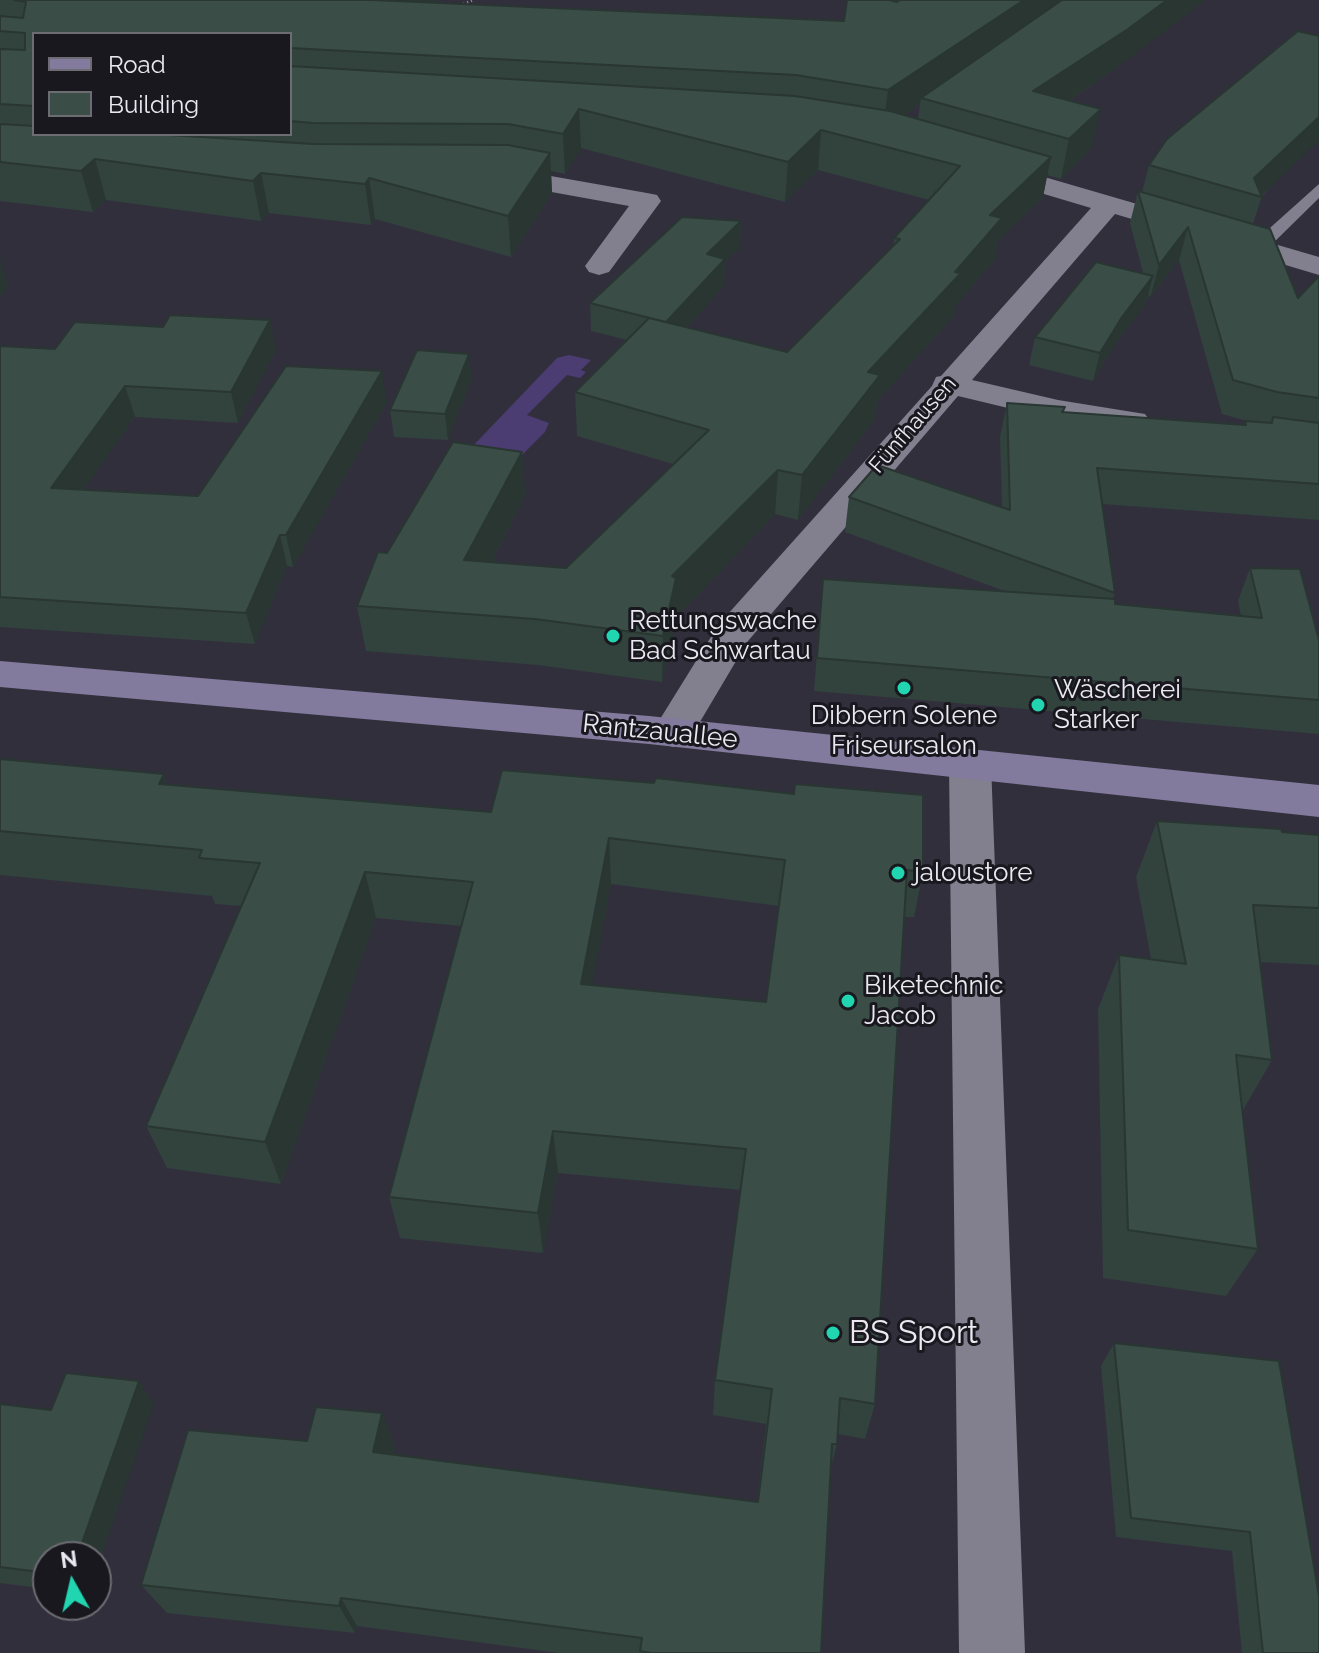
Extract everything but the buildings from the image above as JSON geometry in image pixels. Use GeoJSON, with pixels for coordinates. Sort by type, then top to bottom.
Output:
{"type":"FeatureCollection","features":[{"type":"Feature","properties":{"kind":"main road","name":"Rantzauallee"},"geometry":{"type":"LineString","coordinates":[[0,674],[673,732],[1319,801]]}},
{"type":"Feature","properties":{"kind":"street"},"geometry":{"type":"LineString","coordinates":[[962,161],[1319,266]]}},
{"type":"Feature","properties":{"kind":"street"},"geometry":{"type":"LineString","coordinates":[[463,174],[511,174],[647,201],[599,266]]}},
{"type":"Feature","properties":{"kind":"street","name":"Fünfhausen"},"geometry":{"type":"LineString","coordinates":[[673,732],[733,633],[947,384],[1109,204]]}},
{"type":"Feature","properties":{"kind":"street"},"geometry":{"type":"LineString","coordinates":[[947,384],[1058,410],[1166,425]]}},
{"type":"Feature","properties":{"kind":"street"},"geometry":{"type":"LineString","coordinates":[[970,764],[992,1653]]}},
{"type":"Feature","properties":{"kind":"lane"},"geometry":{"type":"LineString","coordinates":[[1258,248],[1319,189]]}},
{"type":"Feature","properties":{"kind":"path"},"geometry":{"type":"LineString","coordinates":[[449,11],[473,0]]}},
{"type":"Feature","properties":{"kind":"shaded area"},"geometry":{"type":"Polygon","coordinates":[[[569,355],[591,360],[581,370],[586,372],[580,378],[567,375],[527,415],[549,423],[545,432],[511,466],[469,450],[557,358],[569,355]]]}},
{"type":"Feature","properties":{"kind":"place","name":"Rettungswache Bad Schwartau"},"geometry":{"type":"Point","coordinates":[613,636]}},
{"type":"Feature","properties":{"kind":"place","name":"Dibbern Solene Friseursalon"},"geometry":{"type":"Point","coordinates":[904,688]}},
{"type":"Feature","properties":{"kind":"place","name":"Wäscherei Starker"},"geometry":{"type":"Point","coordinates":[1038,705]}},
{"type":"Feature","properties":{"kind":"place","name":"jaloustore"},"geometry":{"type":"Point","coordinates":[898,873]}},
{"type":"Feature","properties":{"kind":"place","name":"Biketechnic Jacob"},"geometry":{"type":"Point","coordinates":[848,1001]}},
{"type":"Feature","properties":{"kind":"place","name":"BS Sport"},"geometry":{"type":"Point","coordinates":[833,1333]}}]}
